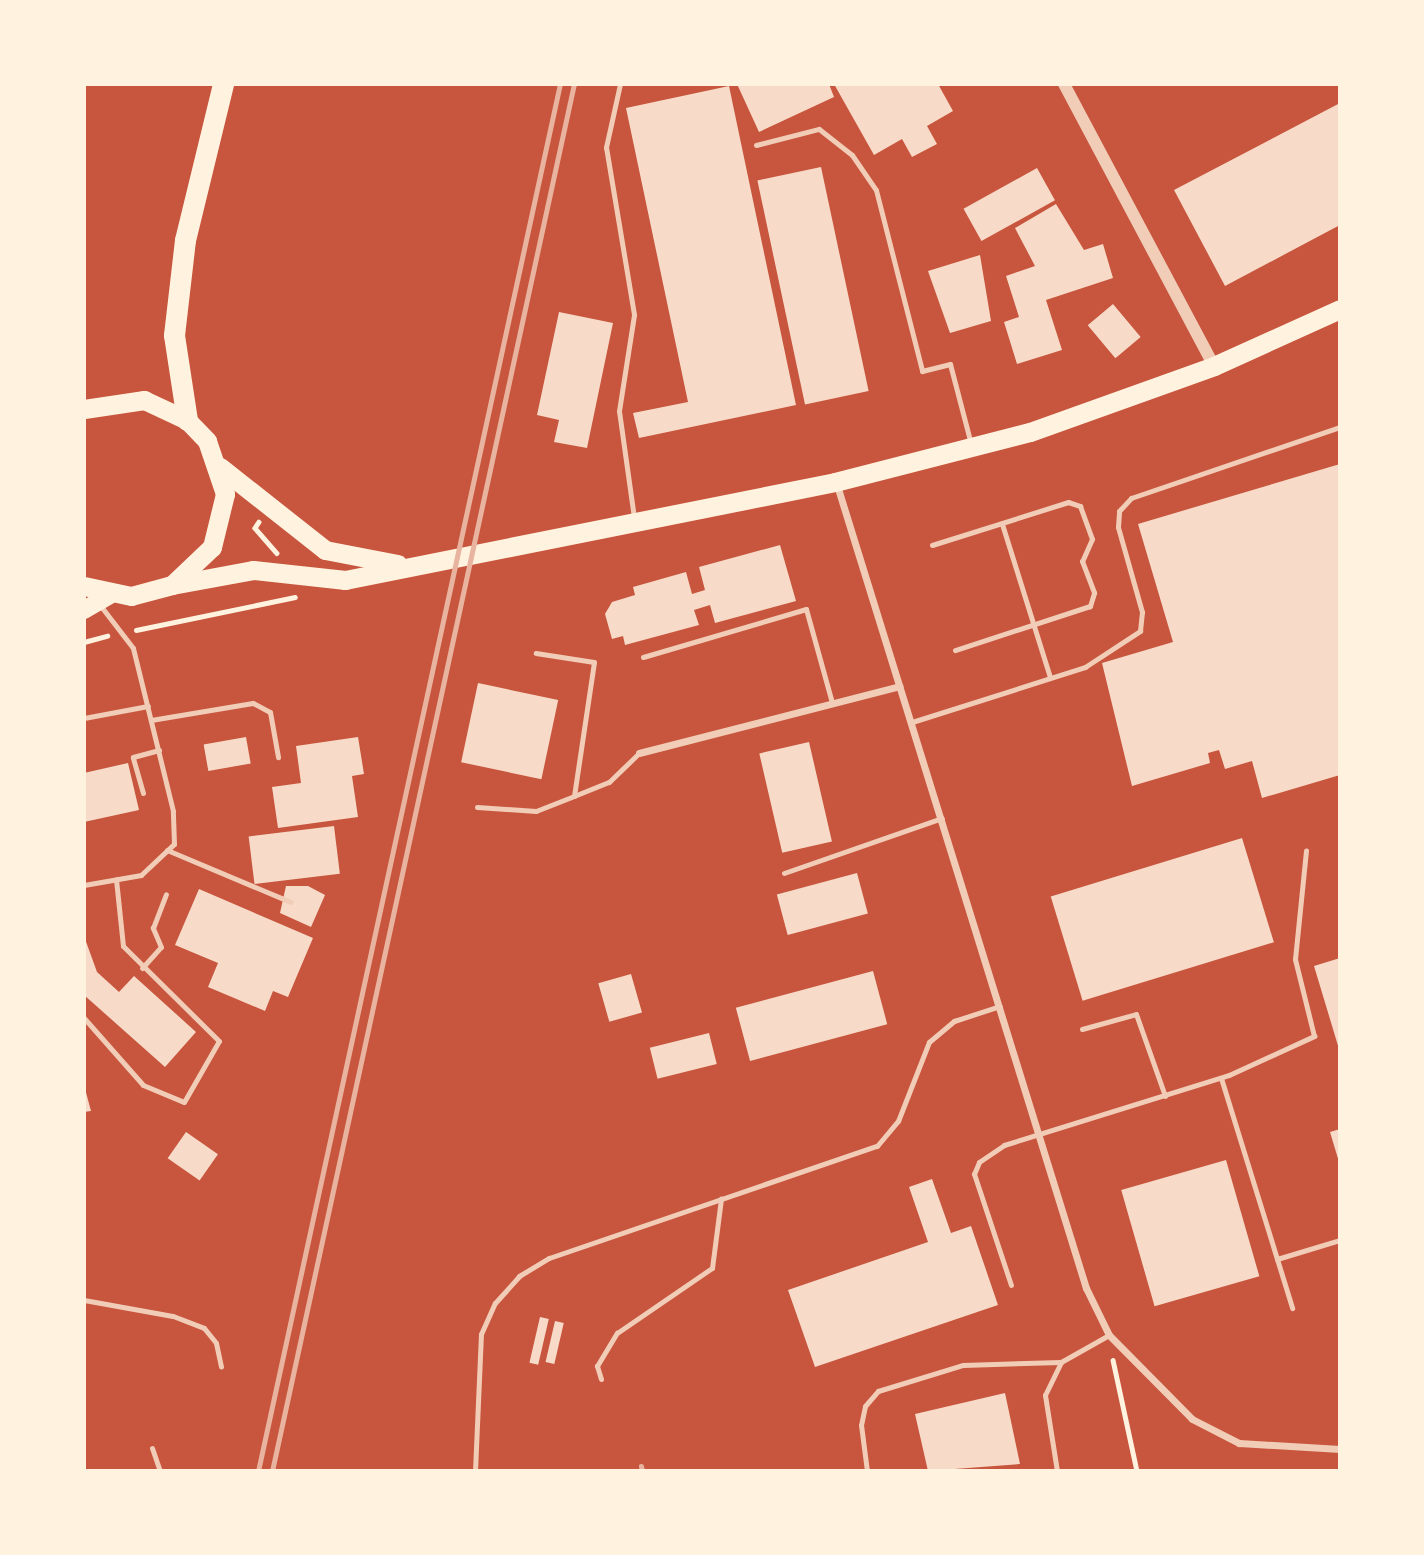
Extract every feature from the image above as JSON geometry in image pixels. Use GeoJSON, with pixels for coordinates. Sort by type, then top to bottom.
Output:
{"type":"FeatureCollection","features":[{"type":"Feature","properties":{"kind":"highway"},"geometry":{"type":"LineString","coordinates":[[187,420],[174,335],[185,240],[223,84]]}},
{"type":"Feature","properties":{"kind":"highway"},"geometry":{"type":"LineString","coordinates":[[84,588],[97,602],[253,570],[345,580],[402,565],[635,525],[835,482],[972,447],[1214,366],[1340,309]]}},
{"type":"Feature","properties":{"kind":"highway"},"geometry":{"type":"LineString","coordinates":[[84,395],[167,407],[187,420],[220,467],[325,550],[402,565]]}},
{"type":"Feature","properties":{"kind":"highway"},"geometry":{"type":"LineString","coordinates":[[84,409],[119,399]]}},
{"type":"Feature","properties":{"kind":"highway"},"geometry":{"type":"LineString","coordinates":[[172,585],[203,558],[222,522],[220,467]]}},
{"type":"Feature","properties":{"kind":"street"},"geometry":{"type":"LineString","coordinates":[[1064,84],[1214,366]]}},
{"type":"Feature","properties":{"kind":"street"},"geometry":{"type":"LineString","coordinates":[[835,482],[942,818],[1086,1288],[1109,1335],[1192,1419],[1240,1443],[1340,1449]]}},
{"type":"Feature","properties":{"kind":"street"},"geometry":{"type":"LineString","coordinates":[[639,753],[900,686]]}},
{"type":"Feature","properties":{"kind":"lane"},"geometry":{"type":"LineString","coordinates":[[620,84],[606,147],[634,315],[619,411],[635,525]]}},
{"type":"Feature","properties":{"kind":"lane"},"geometry":{"type":"LineString","coordinates":[[756,145],[819,129],[831,134],[866,174],[876,190],[922,371],[950,364],[972,447]]}},
{"type":"Feature","properties":{"kind":"lane"},"geometry":{"type":"LineString","coordinates":[[912,722],[1085,667],[1140,631],[1142,612],[1118,527],[1119,511],[1131,498],[1340,427]]}},
{"type":"Feature","properties":{"kind":"lane"},"geometry":{"type":"LineString","coordinates":[[932,545],[1075,502],[1092,539],[1082,561],[1094,600],[1034,625],[955,650]]}},
{"type":"Feature","properties":{"kind":"lane"},"geometry":{"type":"LineString","coordinates":[[1002,524],[1050,677]]}},
{"type":"Feature","properties":{"kind":"lane"},"geometry":{"type":"LineString","coordinates":[[84,885],[141,875],[174,844],[173,811],[148,706],[123,632],[97,602]]}},
{"type":"Feature","properties":{"kind":"lane"},"geometry":{"type":"LineString","coordinates":[[643,657],[806,609],[832,703]]}},
{"type":"Feature","properties":{"kind":"lane"},"geometry":{"type":"LineString","coordinates":[[536,653],[594,662],[574,796]]}},
{"type":"Feature","properties":{"kind":"lane"},"geometry":{"type":"LineString","coordinates":[[151,720],[253,703],[270,712],[278,757]]}},
{"type":"Feature","properties":{"kind":"lane"},"geometry":{"type":"LineString","coordinates":[[84,718],[148,706]]}},
{"type":"Feature","properties":{"kind":"lane"},"geometry":{"type":"LineString","coordinates":[[143,793],[133,757],[159,750]]}},
{"type":"Feature","properties":{"kind":"lane"},"geometry":{"type":"LineString","coordinates":[[477,807],[536,811],[609,782],[639,753]]}},
{"type":"Feature","properties":{"kind":"lane"},"geometry":{"type":"LineString","coordinates":[[784,873],[942,818]]}},
{"type":"Feature","properties":{"kind":"lane"},"geometry":{"type":"LineString","coordinates":[[167,850],[291,902]]}},
{"type":"Feature","properties":{"kind":"lane"},"geometry":{"type":"LineString","coordinates":[[1011,1285],[974,1174],[992,1151],[1040,1133],[1220,1078],[1303,1047],[1314,1036],[1295,959],[1306,851]]}},
{"type":"Feature","properties":{"kind":"lane"},"geometry":{"type":"LineString","coordinates":[[84,1018],[143,1085],[184,1102],[219,1041],[142,968],[123,946],[116,879]]}},
{"type":"Feature","properties":{"kind":"lane"},"geometry":{"type":"LineString","coordinates":[[142,968],[161,947],[153,928],[166,894]]}},
{"type":"Feature","properties":{"kind":"lane"},"geometry":{"type":"LineString","coordinates":[[475,1471],[481,1334],[495,1303],[519,1276],[549,1258],[877,1146],[898,1121],[929,1042],[954,1021],[1000,1006]]}},
{"type":"Feature","properties":{"kind":"lane"},"geometry":{"type":"LineString","coordinates":[[1082,1029],[1136,1014],[1165,1096]]}},
{"type":"Feature","properties":{"kind":"lane"},"geometry":{"type":"LineString","coordinates":[[1220,1078],[1292,1308]]}},
{"type":"Feature","properties":{"kind":"lane"},"geometry":{"type":"LineString","coordinates":[[601,1379],[597,1366],[617,1332],[712,1268],[721,1199]]}},
{"type":"Feature","properties":{"kind":"lane"},"geometry":{"type":"LineString","coordinates":[[1277,1259],[1340,1240]]}},
{"type":"Feature","properties":{"kind":"lane"},"geometry":{"type":"LineString","coordinates":[[84,1300],[173,1316],[204,1328],[220,1366]]}},
{"type":"Feature","properties":{"kind":"lane"},"geometry":{"type":"LineString","coordinates":[[867,1471],[861,1425],[864,1406],[878,1391],[963,1365],[1061,1362],[1109,1335]]}},
{"type":"Feature","properties":{"kind":"lane"},"geometry":{"type":"LineString","coordinates":[[1058,1471],[1045,1395],[1061,1362]]}},
{"type":"Feature","properties":{"kind":"lane"},"geometry":{"type":"LineString","coordinates":[[152,1448],[160,1471]]}},
{"type":"Feature","properties":{"kind":"path"},"geometry":{"type":"LineString","coordinates":[[84,642],[309,595]]}},
{"type":"Feature","properties":{"kind":"path"},"geometry":{"type":"LineString","coordinates":[[1109,1335],[1137,1471]]}},
{"type":"Feature","properties":{"kind":"building"},"geometry":{"type":"Polygon","coordinates":[[[737,84],[829,84],[834,97],[759,132],[737,84]]]}},
{"type":"Feature","properties":{"kind":"building"},"geometry":{"type":"Polygon","coordinates":[[[834,84],[938,84],[953,111],[927,126],[937,144],[912,157],[902,139],[874,155],[834,84]]]}},
{"type":"Feature","properties":{"kind":"building"},"geometry":{"type":"Polygon","coordinates":[[[729,86],[796,405],[639,438],[633,413],[688,402],[626,108],[729,86]]]}},
{"type":"Feature","properties":{"kind":"building"},"geometry":{"type":"Polygon","coordinates":[[[1340,103],[1340,225],[1225,286],[1174,190],[1340,103]]]}},
{"type":"Feature","properties":{"kind":"building"},"geometry":{"type":"Polygon","coordinates":[[[821,167],[869,391],[805,405],[757,181],[821,167]]]}},
{"type":"Feature","properties":{"kind":"building"},"geometry":{"type":"Polygon","coordinates":[[[1037,168],[1055,200],[981,241],[964,209],[1037,168]]]}},
{"type":"Feature","properties":{"kind":"building"},"geometry":{"type":"Polygon","coordinates":[[[1056,204],[1084,250],[1103,244],[1113,278],[1046,300],[1062,350],[1017,364],[1004,322],[1019,317],[1006,276],[1035,266],[1015,228],[1056,204]]]}},
{"type":"Feature","properties":{"kind":"building"},"geometry":{"type":"Polygon","coordinates":[[[980,255],[991,321],[950,333],[928,271],[980,255]]]}},
{"type":"Feature","properties":{"kind":"building"},"geometry":{"type":"Polygon","coordinates":[[[1113,304],[1141,337],[1115,358],[1088,325],[1113,304]]]}},
{"type":"Feature","properties":{"kind":"building"},"geometry":{"type":"Polygon","coordinates":[[[559,312],[613,323],[587,448],[554,442],[559,420],[537,415],[559,312]]]}},
{"type":"Feature","properties":{"kind":"building"},"geometry":{"type":"Polygon","coordinates":[[[1340,464],[1340,775],[1262,798],[1252,761],[1225,769],[1219,750],[1208,753],[1210,763],[1132,786],[1102,663],[1173,642],[1138,524],[1340,464]]]}},
{"type":"Feature","properties":{"kind":"building"},"geometry":{"type":"Polygon","coordinates":[[[780,545],[796,601],[715,623],[710,605],[694,610],[699,625],[625,645],[623,636],[612,639],[605,614],[612,602],[635,595],[633,587],[686,572],[692,594],[705,590],[699,567],[780,545]]]}},
{"type":"Feature","properties":{"kind":"building"},"geometry":{"type":"Polygon","coordinates":[[[478,683],[558,700],[541,779],[461,762],[478,683]]]}},
{"type":"Feature","properties":{"kind":"building"},"geometry":{"type":"Polygon","coordinates":[[[246,737],[251,764],[208,771],[204,744],[246,737]]]}},
{"type":"Feature","properties":{"kind":"building"},"geometry":{"type":"Polygon","coordinates":[[[358,737],[364,774],[352,776],[358,817],[278,828],[272,787],[301,783],[296,746],[358,737]]]}},
{"type":"Feature","properties":{"kind":"building"},"geometry":{"type":"Polygon","coordinates":[[[809,742],[832,841],[782,853],[759,753],[809,742]]]}},
{"type":"Feature","properties":{"kind":"building"},"geometry":{"type":"Polygon","coordinates":[[[128,763],[139,810],[84,822],[84,773],[128,763]]]}},
{"type":"Feature","properties":{"kind":"building"},"geometry":{"type":"Polygon","coordinates":[[[334,826],[340,874],[254,884],[249,836],[334,826]]]}},
{"type":"Feature","properties":{"kind":"building"},"geometry":{"type":"Polygon","coordinates":[[[1242,838],[1274,942],[1083,1001],[1051,896],[1242,838]]]}},
{"type":"Feature","properties":{"kind":"building"},"geometry":{"type":"Polygon","coordinates":[[[857,873],[868,914],[788,935],[777,894],[857,873]]]}},
{"type":"Feature","properties":{"kind":"building"},"geometry":{"type":"Polygon","coordinates":[[[286,886],[308,886],[325,895],[311,927],[280,913],[286,886]]]}},
{"type":"Feature","properties":{"kind":"building"},"geometry":{"type":"Polygon","coordinates":[[[199,889],[313,938],[288,997],[273,991],[265,1011],[208,987],[218,963],[175,945],[199,889]]]}},
{"type":"Feature","properties":{"kind":"building"},"geometry":{"type":"Polygon","coordinates":[[[84,936],[97,972],[119,992],[134,976],[196,1032],[165,1067],[84,995],[84,936]]]}},
{"type":"Feature","properties":{"kind":"building"},"geometry":{"type":"Polygon","coordinates":[[[1340,958],[1340,1049],[1339,1049],[1314,966],[1340,958]]]}},
{"type":"Feature","properties":{"kind":"building"},"geometry":{"type":"Polygon","coordinates":[[[873,971],[887,1024],[750,1061],[736,1008],[873,971]]]}},
{"type":"Feature","properties":{"kind":"building"},"geometry":{"type":"Polygon","coordinates":[[[631,974],[642,1012],[609,1022],[598,983],[631,974]]]}},
{"type":"Feature","properties":{"kind":"building"},"geometry":{"type":"Polygon","coordinates":[[[709,1033],[717,1064],[658,1079],[650,1048],[709,1033]]]}},
{"type":"Feature","properties":{"kind":"building"},"geometry":{"type":"Polygon","coordinates":[[[84,1085],[91,1111],[84,1112],[84,1085]]]}},
{"type":"Feature","properties":{"kind":"building"},"geometry":{"type":"Polygon","coordinates":[[[1340,1129],[1340,1162],[1339,1162],[1330,1132],[1340,1129]]]}},
{"type":"Feature","properties":{"kind":"building"},"geometry":{"type":"Polygon","coordinates":[[[186,1132],[218,1154],[200,1181],[168,1158],[186,1132]]]}},
{"type":"Feature","properties":{"kind":"building"},"geometry":{"type":"Polygon","coordinates":[[[1226,1160],[1259,1276],[1155,1306],[1121,1190],[1226,1160]]]}},
{"type":"Feature","properties":{"kind":"building"},"geometry":{"type":"Polygon","coordinates":[[[932,1179],[951,1233],[971,1226],[998,1305],[815,1367],[788,1290],[928,1242],[909,1187],[932,1179]]]}},
{"type":"Feature","properties":{"kind":"building"},"geometry":{"type":"Polygon","coordinates":[[[540,1317],[549,1319],[538,1365],[529,1363],[540,1317]]]}},
{"type":"Feature","properties":{"kind":"building"},"geometry":{"type":"Polygon","coordinates":[[[555,1321],[564,1323],[554,1364],[546,1362],[555,1321]]]}},
{"type":"Feature","properties":{"kind":"building"},"geometry":{"type":"Polygon","coordinates":[[[1005,1393],[1020,1464],[928,1471],[915,1414],[1005,1393]]]}},
{"type":"Feature","properties":{"kind":"railway"},"geometry":{"type":"LineString","coordinates":[[258,1471],[560,84]]}},
{"type":"Feature","properties":{"kind":"railway"},"geometry":{"type":"LineString","coordinates":[[272,1471],[574,84]]}},
{"type":"Feature","properties":{"kind":"railway"},"geometry":{"type":"LineString","coordinates":[[641,1466],[642,1471]]}}]}
